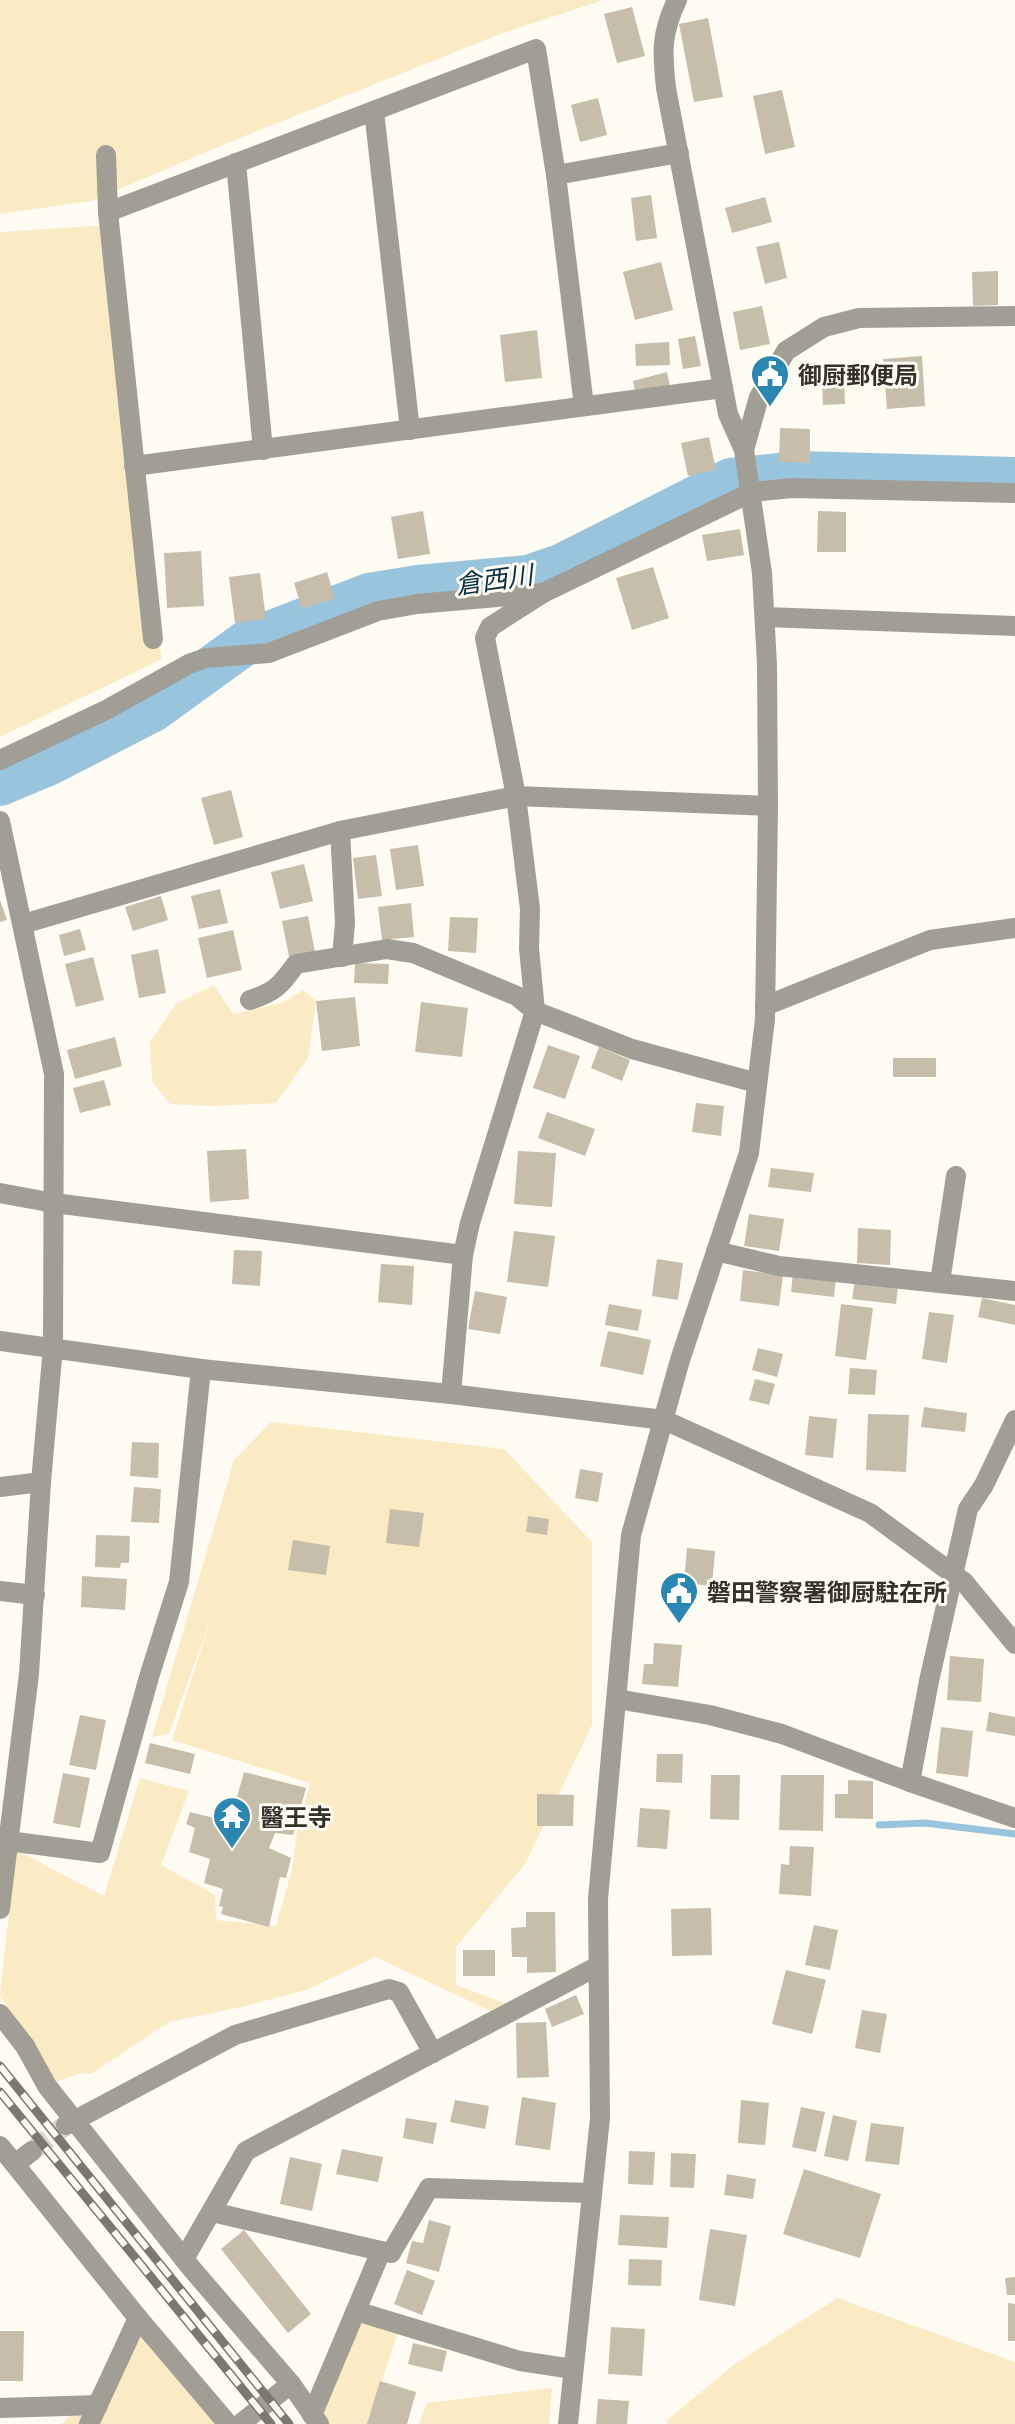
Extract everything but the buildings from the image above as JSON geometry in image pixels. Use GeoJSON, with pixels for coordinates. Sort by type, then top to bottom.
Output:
{"type":"FeatureCollection","features":[{"type":"Feature","properties":{"kind":"street"},"geometry":{"type":"LineString","coordinates":[[568,2424],[600,2118],[598,1899],[631,1535],[680,1360],[749,1153],[765,1006],[768,806],[765,617],[752,492],[744,450],[728,414],[663,57],[664,27],[677,0]]}},
{"type":"Feature","properties":{"kind":"street"},"geometry":{"type":"LineString","coordinates":[[108,212],[536,49],[556,175],[584,406]]}},
{"type":"Feature","properties":{"kind":"street"},"geometry":{"type":"LineString","coordinates":[[374,111],[410,430]]}},
{"type":"Feature","properties":{"kind":"street"},"geometry":{"type":"LineString","coordinates":[[556,175],[679,153]]}},
{"type":"Feature","properties":{"kind":"street"},"geometry":{"type":"LineString","coordinates":[[106,155],[108,212],[153,639]]}},
{"type":"Feature","properties":{"kind":"street"},"geometry":{"type":"LineString","coordinates":[[236,163],[263,450]]}},
{"type":"Feature","properties":{"kind":"street"},"geometry":{"type":"LineString","coordinates":[[744,450],[759,397],[786,351],[824,327],[859,318],[1015,316]]}},
{"type":"Feature","properties":{"kind":"street"},"geometry":{"type":"LineString","coordinates":[[134,466],[723,388]]}},
{"type":"Feature","properties":{"kind":"street"},"geometry":{"type":"LineString","coordinates":[[451,1394],[463,1255],[470,1223],[535,1011],[529,948],[530,909],[516,796],[485,638],[490,627],[543,593],[752,492],[792,488],[1015,493]]}},
{"type":"Feature","properties":{"kind":"street"},"geometry":{"type":"LineString","coordinates":[[0,760],[206,658],[269,653],[378,611],[417,604],[543,593]]}},
{"type":"Feature","properties":{"kind":"street"},"geometry":{"type":"LineString","coordinates":[[765,617],[1015,626]]}},
{"type":"Feature","properties":{"kind":"street"},"geometry":{"type":"LineString","coordinates":[[23,924],[340,831],[516,796],[768,806]]}},
{"type":"Feature","properties":{"kind":"street"},"geometry":{"type":"LineString","coordinates":[[0,821],[54,1074],[53,1347],[29,1674],[0,1909]]}},
{"type":"Feature","properties":{"kind":"street"},"geometry":{"type":"LineString","coordinates":[[340,831],[345,923],[342,957]]}},
{"type":"Feature","properties":{"kind":"street"},"geometry":{"type":"LineString","coordinates":[[765,1006],[930,940],[1015,928]]}},
{"type":"Feature","properties":{"kind":"street"},"geometry":{"type":"LineString","coordinates":[[250,1000],[269,994],[282,984],[296,964],[387,949],[413,953],[517,996],[535,1011],[632,1049],[757,1083]]}},
{"type":"Feature","properties":{"kind":"street"},"geometry":{"type":"LineString","coordinates":[[940,1282],[956,1176]]}},
{"type":"Feature","properties":{"kind":"street"},"geometry":{"type":"LineString","coordinates":[[0,1193],[54,1203],[463,1255]]}},
{"type":"Feature","properties":{"kind":"street"},"geometry":{"type":"LineString","coordinates":[[716,1251],[779,1266],[1015,1291]]}},
{"type":"Feature","properties":{"kind":"street"},"geometry":{"type":"LineString","coordinates":[[0,1341],[201,1369],[451,1394],[664,1420],[870,1513],[964,1582],[1015,1644]]}},
{"type":"Feature","properties":{"kind":"street"},"geometry":{"type":"LineString","coordinates":[[8,1841],[100,1853],[179,1582],[201,1369]]}},
{"type":"Feature","properties":{"kind":"street"},"geometry":{"type":"LineString","coordinates":[[910,1782],[968,1509],[984,1485],[1015,1420]]}},
{"type":"Feature","properties":{"kind":"street"},"geometry":{"type":"LineString","coordinates":[[0,1487],[41,1482]]}},
{"type":"Feature","properties":{"kind":"street"},"geometry":{"type":"LineString","coordinates":[[0,1591],[35,1595]]}},
{"type":"Feature","properties":{"kind":"street"},"geometry":{"type":"LineString","coordinates":[[617,1699],[710,1715],[782,1734],[1015,1818]]}},
{"type":"Feature","properties":{"kind":"street"},"geometry":{"type":"LineString","coordinates":[[184,2259],[246,2151],[598,1966]]}},
{"type":"Feature","properties":{"kind":"street"},"geometry":{"type":"LineString","coordinates":[[70,2122],[235,2035],[389,1989],[399,1992],[433,2053]]}},
{"type":"Feature","properties":{"kind":"street"},"geometry":{"type":"LineString","coordinates":[[0,2014],[25,2046],[70,2122],[291,2384],[316,2419]]}},
{"type":"Feature","properties":{"kind":"street"},"geometry":{"type":"LineString","coordinates":[[0,2146],[228,2424]]}},
{"type":"Feature","properties":{"kind":"street"},"geometry":{"type":"LineString","coordinates":[[15,2164],[32,2151]]}},
{"type":"Feature","properties":{"kind":"street"},"geometry":{"type":"LineString","coordinates":[[212,2212],[391,2253],[429,2188],[592,2193]]}},
{"type":"Feature","properties":{"kind":"street"},"geometry":{"type":"LineString","coordinates":[[316,2419],[381,2251]]}},
{"type":"Feature","properties":{"kind":"street"},"geometry":{"type":"LineString","coordinates":[[356,2311],[520,2361],[573,2369]]}},
{"type":"Feature","properties":{"kind":"street"},"geometry":{"type":"LineString","coordinates":[[0,2408],[94,2415],[138,2318]]}},
{"type":"Feature","properties":{"kind":"street"},"geometry":{"type":"LineString","coordinates":[[240,2424],[291,2384]]}},
{"type":"Feature","properties":{"kind":"shaded area"},"geometry":{"type":"Polygon","coordinates":[[[0,0],[603,0],[500,34],[91,201],[0,214],[0,0]]]}},
{"type":"Feature","properties":{"kind":"shaded area"},"geometry":{"type":"Polygon","coordinates":[[[109,225],[140,519],[162,659],[0,737],[0,232],[109,225]]]}},
{"type":"Feature","properties":{"kind":"shaded area"},"geometry":{"type":"Polygon","coordinates":[[[214,985],[233,1014],[282,1003],[303,990],[316,1001],[308,1058],[276,1103],[170,1104],[152,1081],[150,1042],[176,1004],[214,985]]]}},
{"type":"Feature","properties":{"kind":"shaded area"},"geometry":{"type":"Polygon","coordinates":[[[271,1422],[504,1449],[592,1542],[592,1725],[525,1864],[456,1947],[456,1985],[518,2008],[495,2013],[375,1957],[309,1989],[169,2022],[91,2074],[82,2073],[56,2082],[0,1995],[16,1850],[104,1896],[140,1778],[189,1791],[161,1865],[215,1895],[216,1920],[276,1926],[292,1870],[297,1831],[310,1783],[172,1740],[214,1609],[169,1734],[152,1737],[234,1460],[271,1422]]]}},
{"type":"Feature","properties":{"kind":"shaded area"},"geometry":{"type":"Polygon","coordinates":[[[837,2298],[1015,2362],[1015,2424],[667,2424],[667,2420],[735,2364],[837,2298]]]}},
{"type":"Feature","properties":{"kind":"shaded area"},"geometry":{"type":"Polygon","coordinates":[[[356,2311],[400,2325],[368,2424],[319,2424],[356,2311]]]}},
{"type":"Feature","properties":{"kind":"shaded area"},"geometry":{"type":"Polygon","coordinates":[[[138,2318],[228,2424],[62,2424],[94,2389],[138,2318]]]}},
{"type":"Feature","properties":{"kind":"shaded area"},"geometry":{"type":"Polygon","coordinates":[[[552,2388],[549,2424],[419,2424],[427,2403],[552,2388]]]}},
{"type":"Feature","properties":{"kind":"waterway","name":"倉西川"},"geometry":{"type":"LineString","coordinates":[[0,784],[48,764],[153,710],[248,641],[369,595],[418,587],[528,577],[563,565],[731,480],[798,473],[1015,479]]}},
{"type":"Feature","properties":{"kind":"waterway"},"geometry":{"type":"LineString","coordinates":[[879,1825],[925,1823],[1015,1834]]}},
{"type":"Feature","properties":{"kind":"tunnel"},"geometry":{"type":"LineString","coordinates":[[32,2151],[66,2125]]}},
{"type":"Feature","properties":{"kind":"railway"},"geometry":{"type":"LineString","coordinates":[[0,2066],[289,2424]]}},
{"type":"Feature","properties":{"kind":"railway"},"geometry":{"type":"LineString","coordinates":[[0,2092],[271,2424]]}},
{"type":"Feature","properties":{"kind":"place","name":"御厨郵便局"},"geometry":{"type":"Point","coordinates":[770,408]}},
{"type":"Feature","properties":{"kind":"place","name":"磐田警察署御厨駐在所"},"geometry":{"type":"Point","coordinates":[679,1625]}},
{"type":"Feature","properties":{"kind":"place","name":"醫王寺"},"geometry":{"type":"Point","coordinates":[232,1850]}}]}
